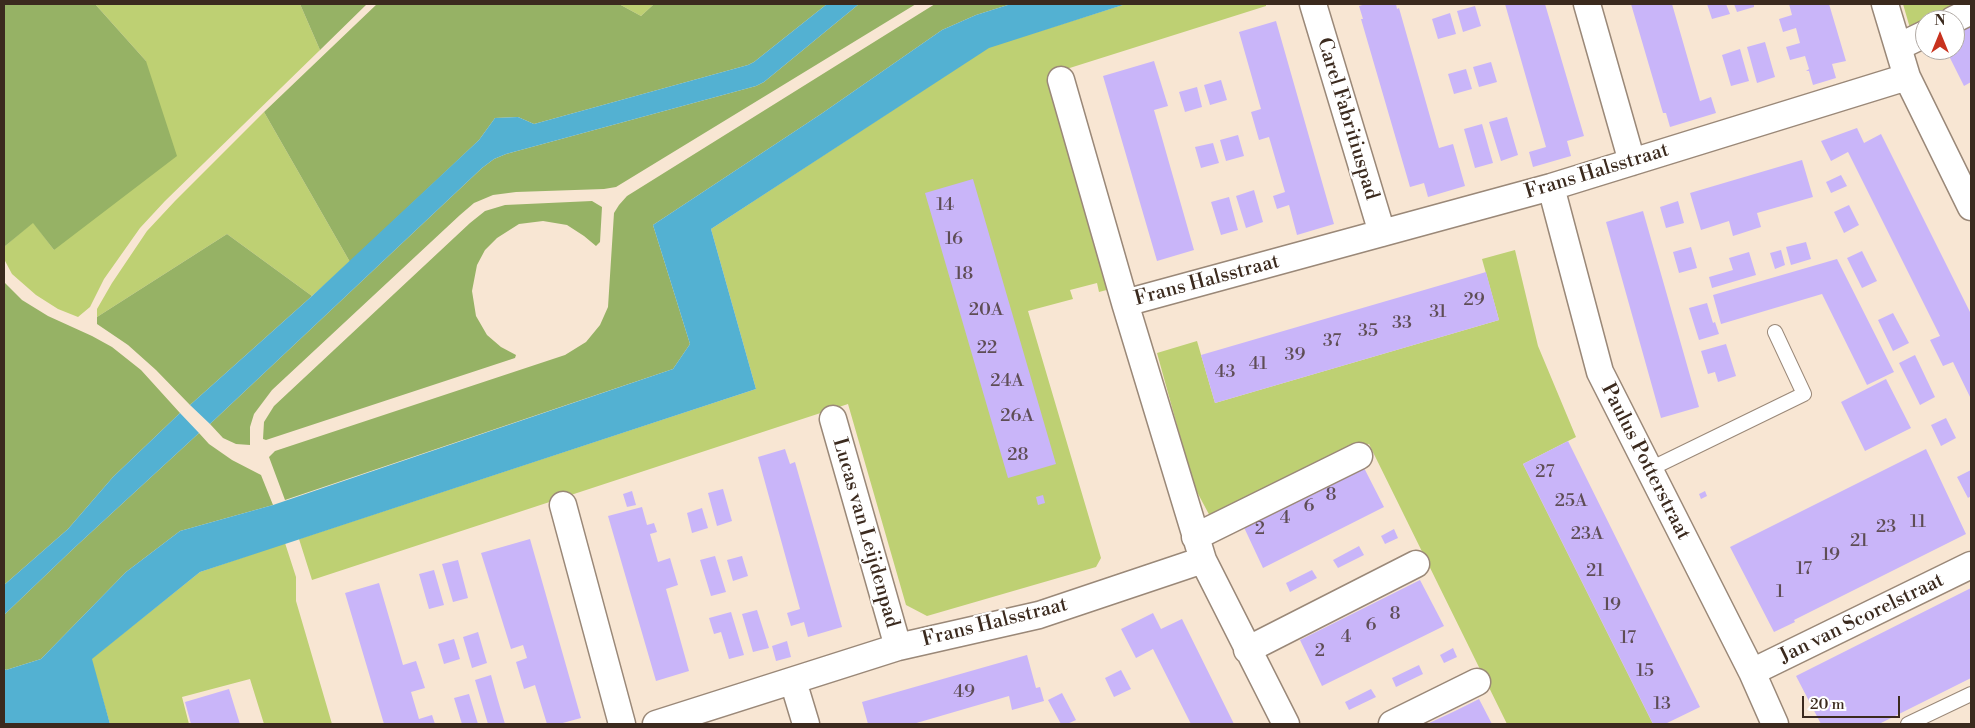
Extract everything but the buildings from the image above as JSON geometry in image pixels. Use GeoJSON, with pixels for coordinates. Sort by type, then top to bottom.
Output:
{"type":"FeatureCollection","features":[{"type":"Feature","properties":{"kind":"street","name":"Carel Fabritiuspad"},"geometry":{"type":"LineString","coordinates":[[1313,4],[1382,233]]}},
{"type":"Feature","properties":{"kind":"street"},"geometry":{"type":"LineString","coordinates":[[1587,4],[1632,162]]}},
{"type":"Feature","properties":{"kind":"street"},"geometry":{"type":"LineString","coordinates":[[1885,4],[1906,77],[1964,174],[1971,207]]}},
{"type":"Feature","properties":{"kind":"street"},"geometry":{"type":"LineString","coordinates":[[1898,48],[1915,39]]}},
{"type":"Feature","properties":{"kind":"street","name":"Frans Halsstraat"},"geometry":{"type":"LineString","coordinates":[[656,724],[898,648],[1039,615],[1199,549],[1125,304],[1551,187],[1906,77]]}},
{"type":"Feature","properties":{"kind":"street"},"geometry":{"type":"LineString","coordinates":[[1060,80],[1125,304]]}},
{"type":"Feature","properties":{"kind":"street","name":"Paulus Potterstraat"},"geometry":{"type":"LineString","coordinates":[[1551,187],[1600,372],[1752,672],[1775,724]]}},
{"type":"Feature","properties":{"kind":"street","name":"Lucas van Leijdenpad"},"geometry":{"type":"LineString","coordinates":[[833,419],[898,648]]}},
{"type":"Feature","properties":{"kind":"street"},"geometry":{"type":"LineString","coordinates":[[1286,724],[1247,650],[1199,549],[1359,456]]}},
{"type":"Feature","properties":{"kind":"street"},"geometry":{"type":"LineString","coordinates":[[562,505],[622,724]]}},
{"type":"Feature","properties":{"kind":"street"},"geometry":{"type":"LineString","coordinates":[[1247,650],[1416,564]]}},
{"type":"Feature","properties":{"kind":"street","name":"Jan van Scorelstraat"},"geometry":{"type":"LineString","coordinates":[[1752,672],[1971,565]]}},
{"type":"Feature","properties":{"kind":"street"},"geometry":{"type":"LineString","coordinates":[[793,681],[806,724]]}},
{"type":"Feature","properties":{"kind":"street"},"geometry":{"type":"LineString","coordinates":[[1392,724],[1477,682]]}},
{"type":"Feature","properties":{"kind":"lane"},"geometry":{"type":"LineString","coordinates":[[1648,470],[1804,394],[1775,332]]}},
{"type":"Feature","properties":{"kind":"lane"},"geometry":{"type":"LineString","coordinates":[[1908,724],[1971,694]]}},
{"type":"Feature","properties":{"kind":"green space"},"geometry":{"type":"Polygon","coordinates":[[[4,4],[95,4],[146,61],[177,156],[54,250],[33,223],[4,247],[4,4]]]}},
{"type":"Feature","properties":{"kind":"green space"},"geometry":{"type":"Polygon","coordinates":[[[95,4],[300,4],[320,50],[165,201],[140,228],[104,279],[90,307],[78,317],[58,309],[36,295],[12,274],[4,259],[4,247],[33,222],[54,250],[146,61],[95,4]]]}},
{"type":"Feature","properties":{"kind":"green space"},"geometry":{"type":"Polygon","coordinates":[[[300,4],[367,4],[320,50],[300,4]]]}},
{"type":"Feature","properties":{"kind":"green space"},"geometry":{"type":"Polygon","coordinates":[[[377,4],[619,4],[641,16],[654,4],[827,4],[748,65],[534,124],[518,117],[495,118],[479,140],[350,262],[264,112],[377,4]]]}},
{"type":"Feature","properties":{"kind":"green space"},"geometry":{"type":"Polygon","coordinates":[[[619,4],[654,4],[641,16],[619,4]]]}},
{"type":"Feature","properties":{"kind":"green space"},"geometry":{"type":"Polygon","coordinates":[[[859,4],[916,4],[616,187],[516,192],[493,195],[474,203],[272,390],[254,414],[250,427],[250,445],[236,444],[223,438],[210,424],[482,168],[494,159],[506,154],[756,86],[764,82],[859,4]]]}},
{"type":"Feature","properties":{"kind":"green space"},"geometry":{"type":"Polygon","coordinates":[[[935,4],[1011,4],[976,15],[942,30],[821,114],[653,225],[690,344],[673,369],[285,500],[269,457],[275,451],[565,355],[586,342],[600,325],[608,307],[614,213],[627,196],[935,4]]]}},
{"type":"Feature","properties":{"kind":"green space"},"geometry":{"type":"Polygon","coordinates":[[[1126,4],[1266,4],[1266,6],[1057,72],[1118,287],[1099,292],[1097,283],[1070,290],[1073,299],[1028,311],[1101,558],[1096,567],[927,616],[906,605],[848,404],[312,580],[299,539],[756,389],[711,229],[989,47],[1126,4]]]}},
{"type":"Feature","properties":{"kind":"green space"},"geometry":{"type":"Polygon","coordinates":[[[1903,4],[1971,4],[1960,10],[1915,10],[1915,34],[1912,35],[1903,4]]]}},
{"type":"Feature","properties":{"kind":"green space"},"geometry":{"type":"Polygon","coordinates":[[[264,112],[350,262],[312,296],[227,234],[97,317],[97,309],[112,283],[147,231],[264,112]]]}},
{"type":"Feature","properties":{"kind":"green space"},"geometry":{"type":"Polygon","coordinates":[[[592,201],[602,207],[600,242],[596,246],[567,225],[543,221],[519,224],[497,238],[485,250],[477,265],[472,291],[476,316],[487,335],[501,347],[516,355],[515,358],[266,440],[263,439],[264,422],[274,406],[485,211],[505,205],[592,201]]]}},
{"type":"Feature","properties":{"kind":"green space"},"geometry":{"type":"Polygon","coordinates":[[[227,234],[312,296],[190,405],[156,370],[128,345],[97,324],[97,317],[227,234]]]}},
{"type":"Feature","properties":{"kind":"green space"},"geometry":{"type":"Polygon","coordinates":[[[1515,250],[1538,346],[1576,437],[1523,464],[1653,724],[1507,724],[1369,444],[1212,520],[1196,490],[1186,458],[1157,353],[1197,341],[1215,403],[1499,320],[1482,259],[1515,250]]]}},
{"type":"Feature","properties":{"kind":"green space"},"geometry":{"type":"Polygon","coordinates":[[[4,282],[22,300],[48,316],[112,347],[141,370],[180,413],[113,477],[68,529],[4,585],[4,282]]]}},
{"type":"Feature","properties":{"kind":"green space"},"geometry":{"type":"Polygon","coordinates":[[[199,433],[209,444],[232,460],[261,475],[273,505],[180,531],[126,572],[41,659],[6,670],[4,668],[4,615],[199,433]]]}},
{"type":"Feature","properties":{"kind":"green space"},"geometry":{"type":"Polygon","coordinates":[[[285,543],[296,577],[296,601],[332,724],[264,724],[250,679],[182,697],[189,724],[110,724],[91,659],[200,572],[285,543]]]}},
{"type":"Feature","properties":{"kind":"water"},"geometry":{"type":"Polygon","coordinates":[[[827,4],[859,4],[764,82],[756,86],[506,154],[494,159],[482,168],[210,424],[190,405],[312,296],[479,140],[495,118],[518,117],[534,124],[748,65],[827,4]]]}},
{"type":"Feature","properties":{"kind":"water"},"geometry":{"type":"Polygon","coordinates":[[[1011,4],[1126,4],[989,48],[711,229],[756,389],[200,572],[92,659],[110,724],[4,724],[4,668],[6,670],[41,659],[126,572],[180,531],[273,505],[673,369],[690,344],[653,225],[821,114],[942,30],[976,15],[1011,4]]]}},
{"type":"Feature","properties":{"kind":"water"},"geometry":{"type":"Polygon","coordinates":[[[180,413],[199,433],[4,615],[4,585],[68,529],[113,477],[180,413]]]}}]}
